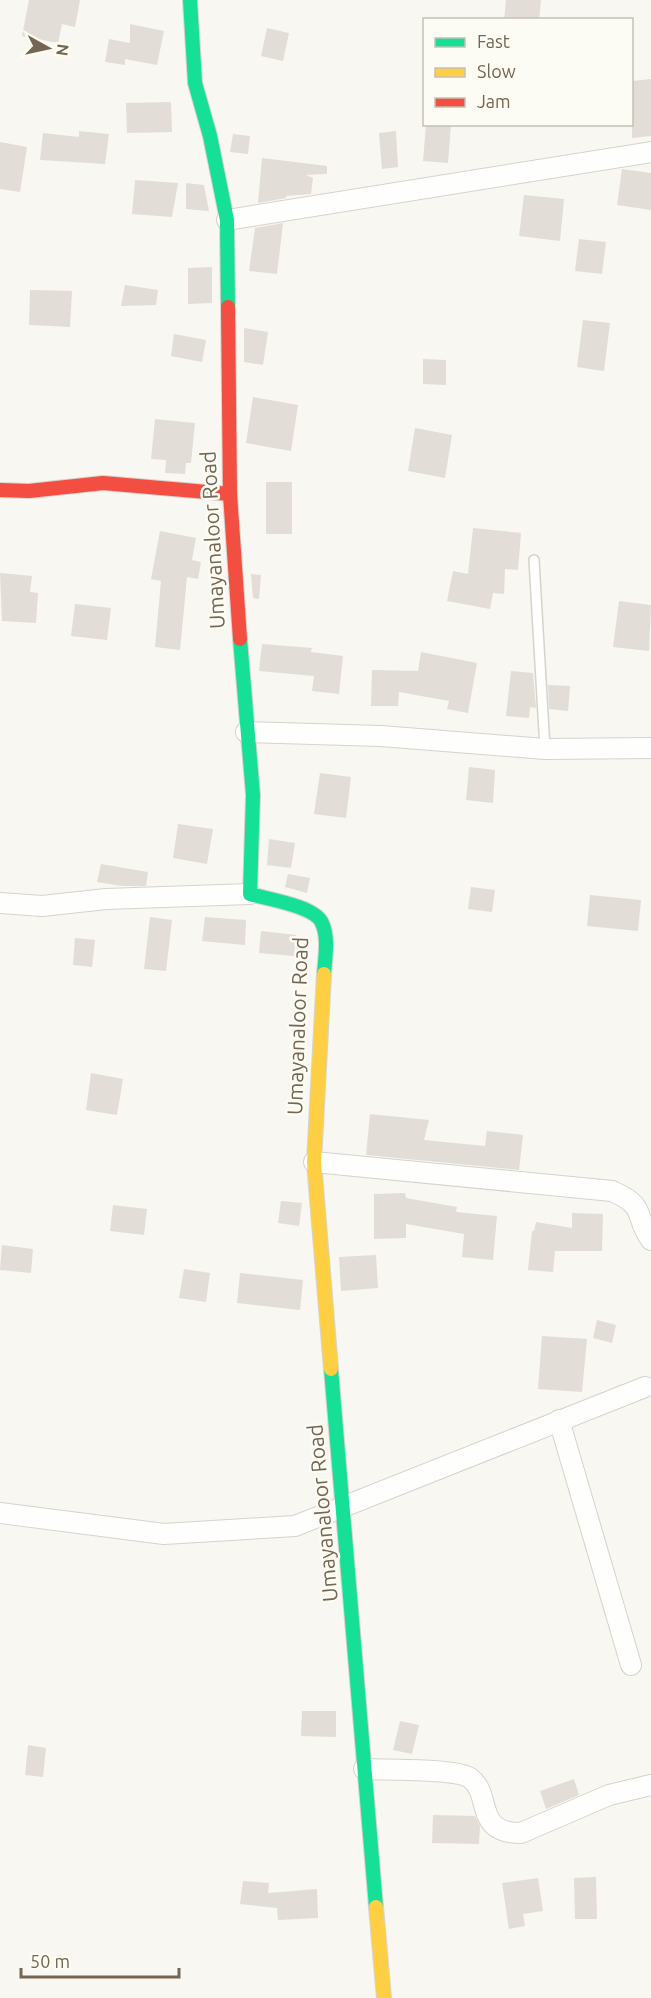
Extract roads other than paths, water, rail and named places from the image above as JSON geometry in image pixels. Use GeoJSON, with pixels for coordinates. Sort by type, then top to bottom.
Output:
{"type":"FeatureCollection","features":[{"type":"Feature","properties":{"kind":"main road","name":"Umayanaloor Road"},"geometry":{"type":"LineString","coordinates":[[190,0],[195,83],[210,136],[227,220],[230,494],[246,732],[254,795],[250,894],[308,910],[322,921],[326,940],[314,1162],[384,1998]]}},
{"type":"Feature","properties":{"kind":"main road"},"geometry":{"type":"LineString","coordinates":[[0,490],[29,491],[103,483],[230,494]]}},
{"type":"Feature","properties":{"kind":"street"},"geometry":{"type":"LineString","coordinates":[[227,220],[651,152]]}},
{"type":"Feature","properties":{"kind":"street"},"geometry":{"type":"LineString","coordinates":[[246,732],[381,736],[545,749],[651,748]]}},
{"type":"Feature","properties":{"kind":"street"},"geometry":{"type":"LineString","coordinates":[[0,903],[42,906],[106,898],[250,894]]}},
{"type":"Feature","properties":{"kind":"street"},"geometry":{"type":"LineString","coordinates":[[314,1162],[612,1191],[631,1199],[640,1209],[651,1240]]}},
{"type":"Feature","properties":{"kind":"street"},"geometry":{"type":"LineString","coordinates":[[0,1513],[164,1534],[295,1526],[645,1387]]}},
{"type":"Feature","properties":{"kind":"street"},"geometry":{"type":"LineString","coordinates":[[559,1420],[630,1665]]}},
{"type":"Feature","properties":{"kind":"street"},"geometry":{"type":"LineString","coordinates":[[364,1769],[452,1773],[468,1777],[478,1786],[486,1814],[498,1828],[511,1833],[522,1833],[609,1795],[651,1785]]}},
{"type":"Feature","properties":{"kind":"lane"},"geometry":{"type":"LineString","coordinates":[[534,560],[545,749]]}}]}
